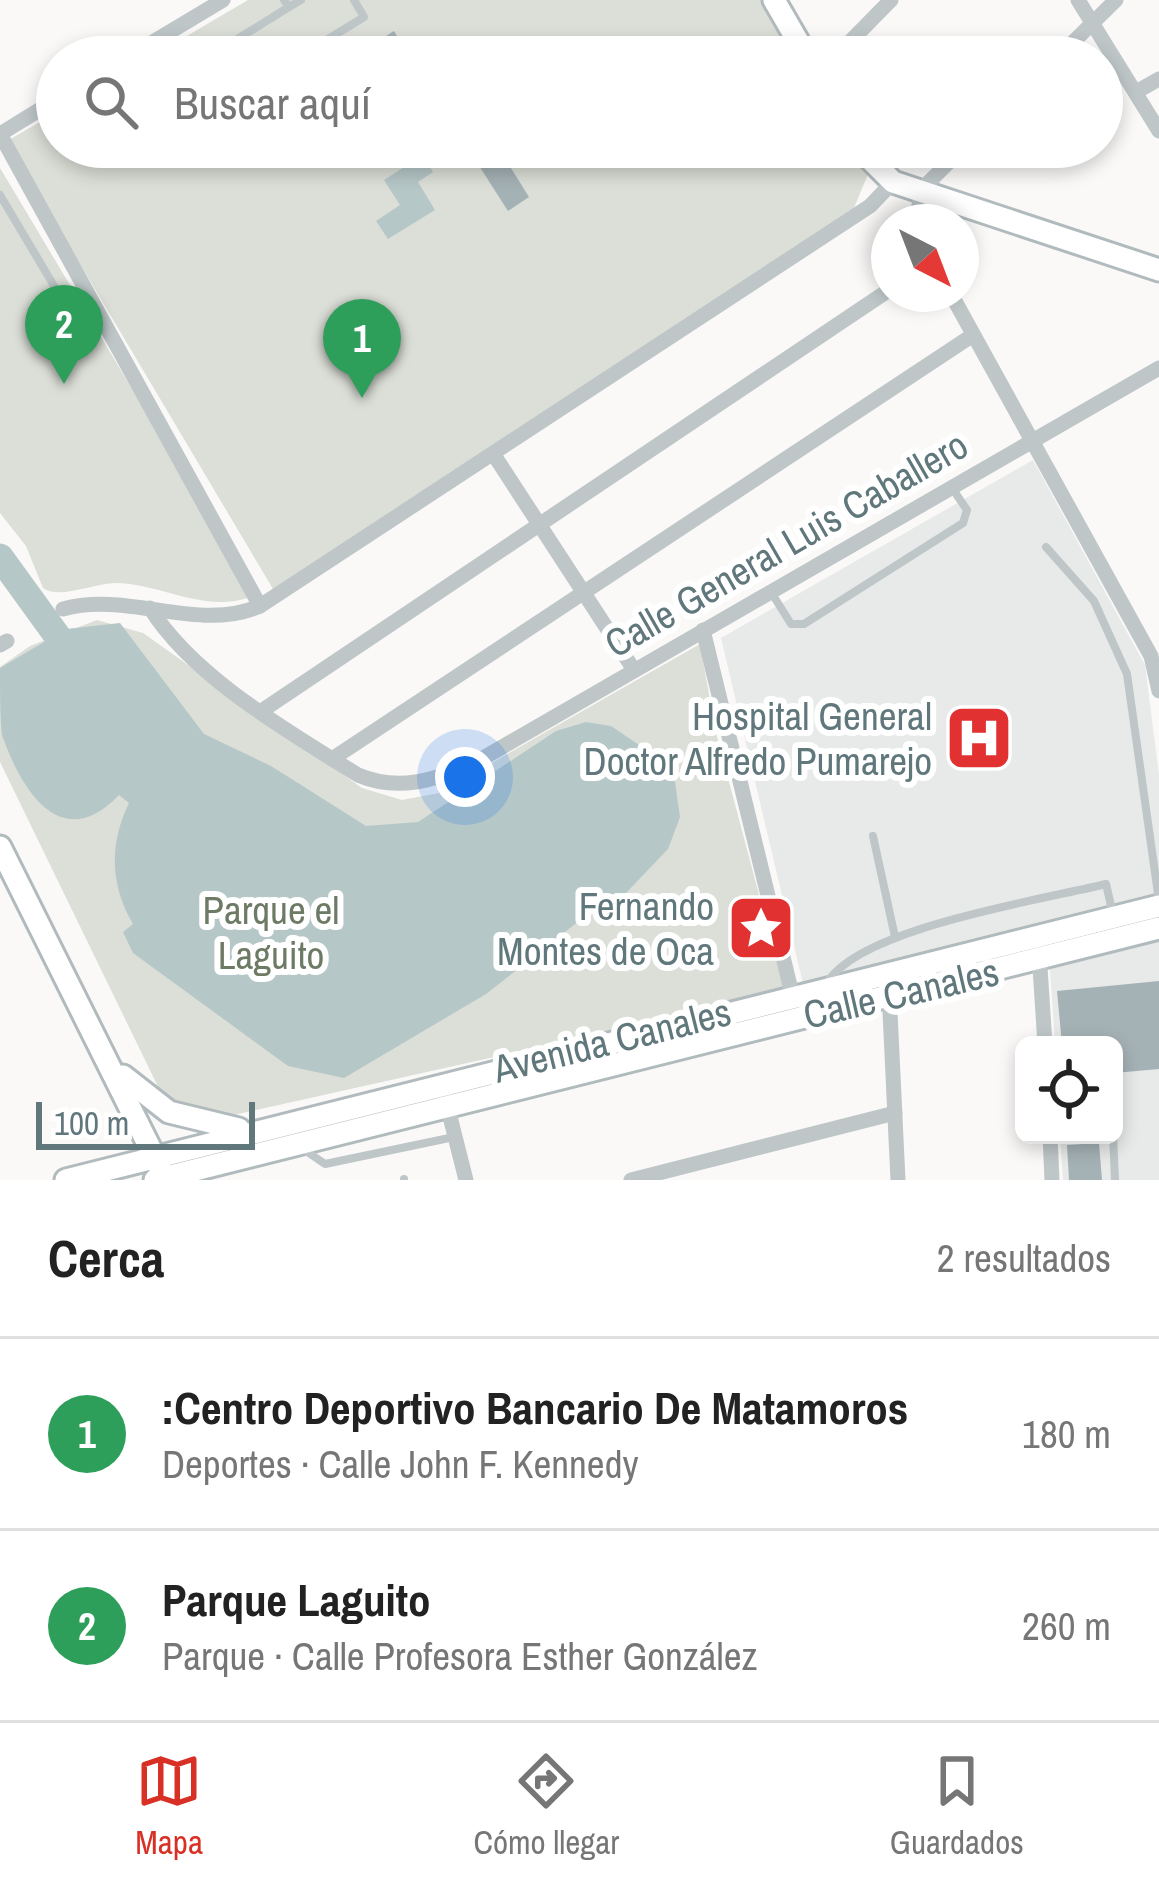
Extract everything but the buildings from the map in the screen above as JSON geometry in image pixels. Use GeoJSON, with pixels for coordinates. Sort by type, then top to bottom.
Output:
{"type":"FeatureCollection","features":[{"type":"Feature","properties":{"kind":"main road"},"geometry":{"type":"LineString","coordinates":[[774,0],[795,36]]}},
{"type":"Feature","properties":{"kind":"main road"},"geometry":{"type":"LineString","coordinates":[[879,168],[893,182],[1159,270]]}},
{"type":"Feature","properties":{"kind":"main road"},"geometry":{"type":"LineString","coordinates":[[0,847],[160,1174]]}},
{"type":"Feature","properties":{"kind":"main road"},"geometry":{"type":"LineString","coordinates":[[1116,928],[1159,903]]}},
{"type":"Feature","properties":{"kind":"main road","name":"Calle Canales"},"geometry":{"type":"LineString","coordinates":[[160,1174],[298,1144],[444,1094],[890,997],[1116,928],[1159,928]]}},
{"type":"Feature","properties":{"kind":"main road","name":"Avenida Canales"},"geometry":{"type":"LineString","coordinates":[[66,1180],[135,1171],[160,1174],[251,1130],[444,1094],[793,994],[888,972],[1039,948]]}},
{"type":"Feature","properties":{"kind":"main road"},"geometry":{"type":"LineString","coordinates":[[108,1061],[169,1112],[211,1126],[251,1130]]}},
{"type":"Feature","properties":{"kind":"street"},"geometry":{"type":"LineString","coordinates":[[163,36],[223,0]]}},
{"type":"Feature","properties":{"kind":"street"},"geometry":{"type":"LineString","coordinates":[[857,36],[892,0]]}},
{"type":"Feature","properties":{"kind":"street"},"geometry":{"type":"LineString","coordinates":[[1078,0],[1101,36]]}},
{"type":"Feature","properties":{"kind":"street"},"geometry":{"type":"LineString","coordinates":[[1080,36],[1116,0]]}},
{"type":"Feature","properties":{"kind":"street"},"geometry":{"type":"LineString","coordinates":[[1123,71],[1159,131]]}},
{"type":"Feature","properties":{"kind":"street"},"geometry":{"type":"LineString","coordinates":[[1136,92],[1159,79]]}},
{"type":"Feature","properties":{"kind":"street"},"geometry":{"type":"LineString","coordinates":[[36,113],[0,134],[260,606]]}},
{"type":"Feature","properties":{"kind":"street"},"geometry":{"type":"LineString","coordinates":[[919,204],[922,189],[943,168]]}},
{"type":"Feature","properties":{"kind":"street"},"geometry":{"type":"LineString","coordinates":[[63,608],[112,602],[218,616],[260,606],[870,206],[893,182]]}},
{"type":"Feature","properties":{"kind":"street"},"geometry":{"type":"LineString","coordinates":[[263,710],[871,302]]}},
{"type":"Feature","properties":{"kind":"street"},"geometry":{"type":"LineString","coordinates":[[961,312],[1151,656],[1159,691]]}},
{"type":"Feature","properties":{"kind":"street"},"geometry":{"type":"LineString","coordinates":[[332,759],[973,335]]}},
{"type":"Feature","properties":{"kind":"street","name":"Calle General Luis Caballero"},"geometry":{"type":"LineString","coordinates":[[150,608],[180,650],[332,759],[368,779],[434,780],[471,764],[1159,368]]}},
{"type":"Feature","properties":{"kind":"street"},"geometry":{"type":"LineString","coordinates":[[494,455],[634,670]]}},
{"type":"Feature","properties":{"kind":"street"},"geometry":{"type":"LineString","coordinates":[[703,630],[797,1018]]}},
{"type":"Feature","properties":{"kind":"street"},"geometry":{"type":"LineString","coordinates":[[1039,948],[1044,1036]]}},
{"type":"Feature","properties":{"kind":"street"},"geometry":{"type":"LineString","coordinates":[[888,972],[898,1180]]}},
{"type":"Feature","properties":{"kind":"street"},"geometry":{"type":"LineString","coordinates":[[444,1094],[466,1180]]}},
{"type":"Feature","properties":{"kind":"street"},"geometry":{"type":"LineString","coordinates":[[631,1180],[895,1113]]}},
{"type":"Feature","properties":{"kind":"street"},"geometry":{"type":"LineString","coordinates":[[1050,1144],[1052,1180]]}},
{"type":"Feature","properties":{"kind":"lane"},"geometry":{"type":"LineString","coordinates":[[240,36],[286,4],[301,0]]}},
{"type":"Feature","properties":{"kind":"lane"},"geometry":{"type":"LineString","coordinates":[[332,36],[364,16],[354,0]]}},
{"type":"Feature","properties":{"kind":"lane"},"geometry":{"type":"LineString","coordinates":[[0,196],[60,296],[88,294]]}},
{"type":"Feature","properties":{"kind":"lane"},"geometry":{"type":"LineString","coordinates":[[771,591],[791,624],[804,624],[962,523],[967,510],[951,486]]}},
{"type":"Feature","properties":{"kind":"lane"},"geometry":{"type":"LineString","coordinates":[[1046,547],[1094,601],[1127,674],[1159,903]]}},
{"type":"Feature","properties":{"kind":"lane"},"geometry":{"type":"LineString","coordinates":[[874,836],[895,937]]}},
{"type":"Feature","properties":{"kind":"lane"},"geometry":{"type":"LineString","coordinates":[[824,988],[855,953],[895,937],[1106,884],[1116,928]]}},
{"type":"Feature","properties":{"kind":"lane"},"geometry":{"type":"LineString","coordinates":[[298,1144],[326,1164],[455,1137]]}},
{"type":"Feature","properties":{"kind":"lane"},"geometry":{"type":"LineString","coordinates":[[1113,1144],[1114,1180]]}},
{"type":"Feature","properties":{"kind":"shaded area"},"geometry":{"type":"Polygon","coordinates":[[[403,168],[431,168],[433,172],[418,182],[435,210],[388,239],[376,221],[400,205],[384,180],[403,168]]]}},
{"type":"Feature","properties":{"kind":"shaded area"},"geometry":{"type":"Polygon","coordinates":[[[1033,460],[1145,665],[1159,775],[1159,895],[804,988],[721,638],[1033,460]]]}},
{"type":"Feature","properties":{"kind":"shaded area","name":"Parque el Laguito"},"geometry":{"type":"Polygon","coordinates":[[[120,623],[204,734],[271,766],[366,826],[418,822],[556,731],[586,722],[611,726],[673,768],[680,817],[668,849],[627,892],[598,906],[486,994],[344,1078],[288,1066],[133,953],[123,932],[133,924],[120,894],[115,864],[118,834],[129,803],[119,795],[98,812],[79,819],[47,809],[21,777],[2,735],[0,668],[66,629],[120,623]]]}},
{"type":"Feature","properties":{"kind":"shaded area"},"geometry":{"type":"Polygon","coordinates":[[[1159,942],[1159,1180],[1063,1180],[1061,1144],[1123,1144],[1123,1036],[1054,1036],[1050,969],[1159,942]]]}},
{"type":"Feature","properties":{"kind":"green space"},"geometry":{"type":"Polygon","coordinates":[[[248,0],[765,0],[786,36],[187,36],[248,0]]]}},
{"type":"Feature","properties":{"kind":"green space"},"geometry":{"type":"Polygon","coordinates":[[[36,124],[36,168],[864,168],[868,174],[854,208],[273,589],[7,141],[36,124]]]}},
{"type":"Feature","properties":{"kind":"green space"},"geometry":{"type":"Polygon","coordinates":[[[0,168],[159,434],[248,598],[214,602],[116,583],[67,592],[43,588],[26,546],[0,513],[0,168]]]}},
{"type":"Feature","properties":{"kind":"green space","name":"Parque el Laguito"},"geometry":{"type":"Polygon","coordinates":[[[97,620],[143,633],[362,788],[402,800],[439,793],[700,644],[716,733],[785,992],[216,1119],[165,1101],[0,762],[0,667],[30,646],[97,620]]]}},
{"type":"Feature","properties":{"kind":"waterway"},"geometry":{"type":"LineString","coordinates":[[0,557],[58,637]]}},
{"type":"Feature","properties":{"kind":"place","name":"Parque Laguito"},"geometry":{"type":"Point","coordinates":[64,384]}},
{"type":"Feature","properties":{"kind":"place","name":":Centro Deportivo Bancario De Matamoros"},"geometry":{"type":"Point","coordinates":[362,398]}},
{"type":"Feature","properties":{"kind":"place","name":"Hospital General Doctor Alfredo Pumarejo"},"geometry":{"type":"Point","coordinates":[979,738]}},
{"type":"Feature","properties":{"kind":"place","name":"Fernando Montes de Oca"},"geometry":{"type":"Point","coordinates":[761,928]}}]}
